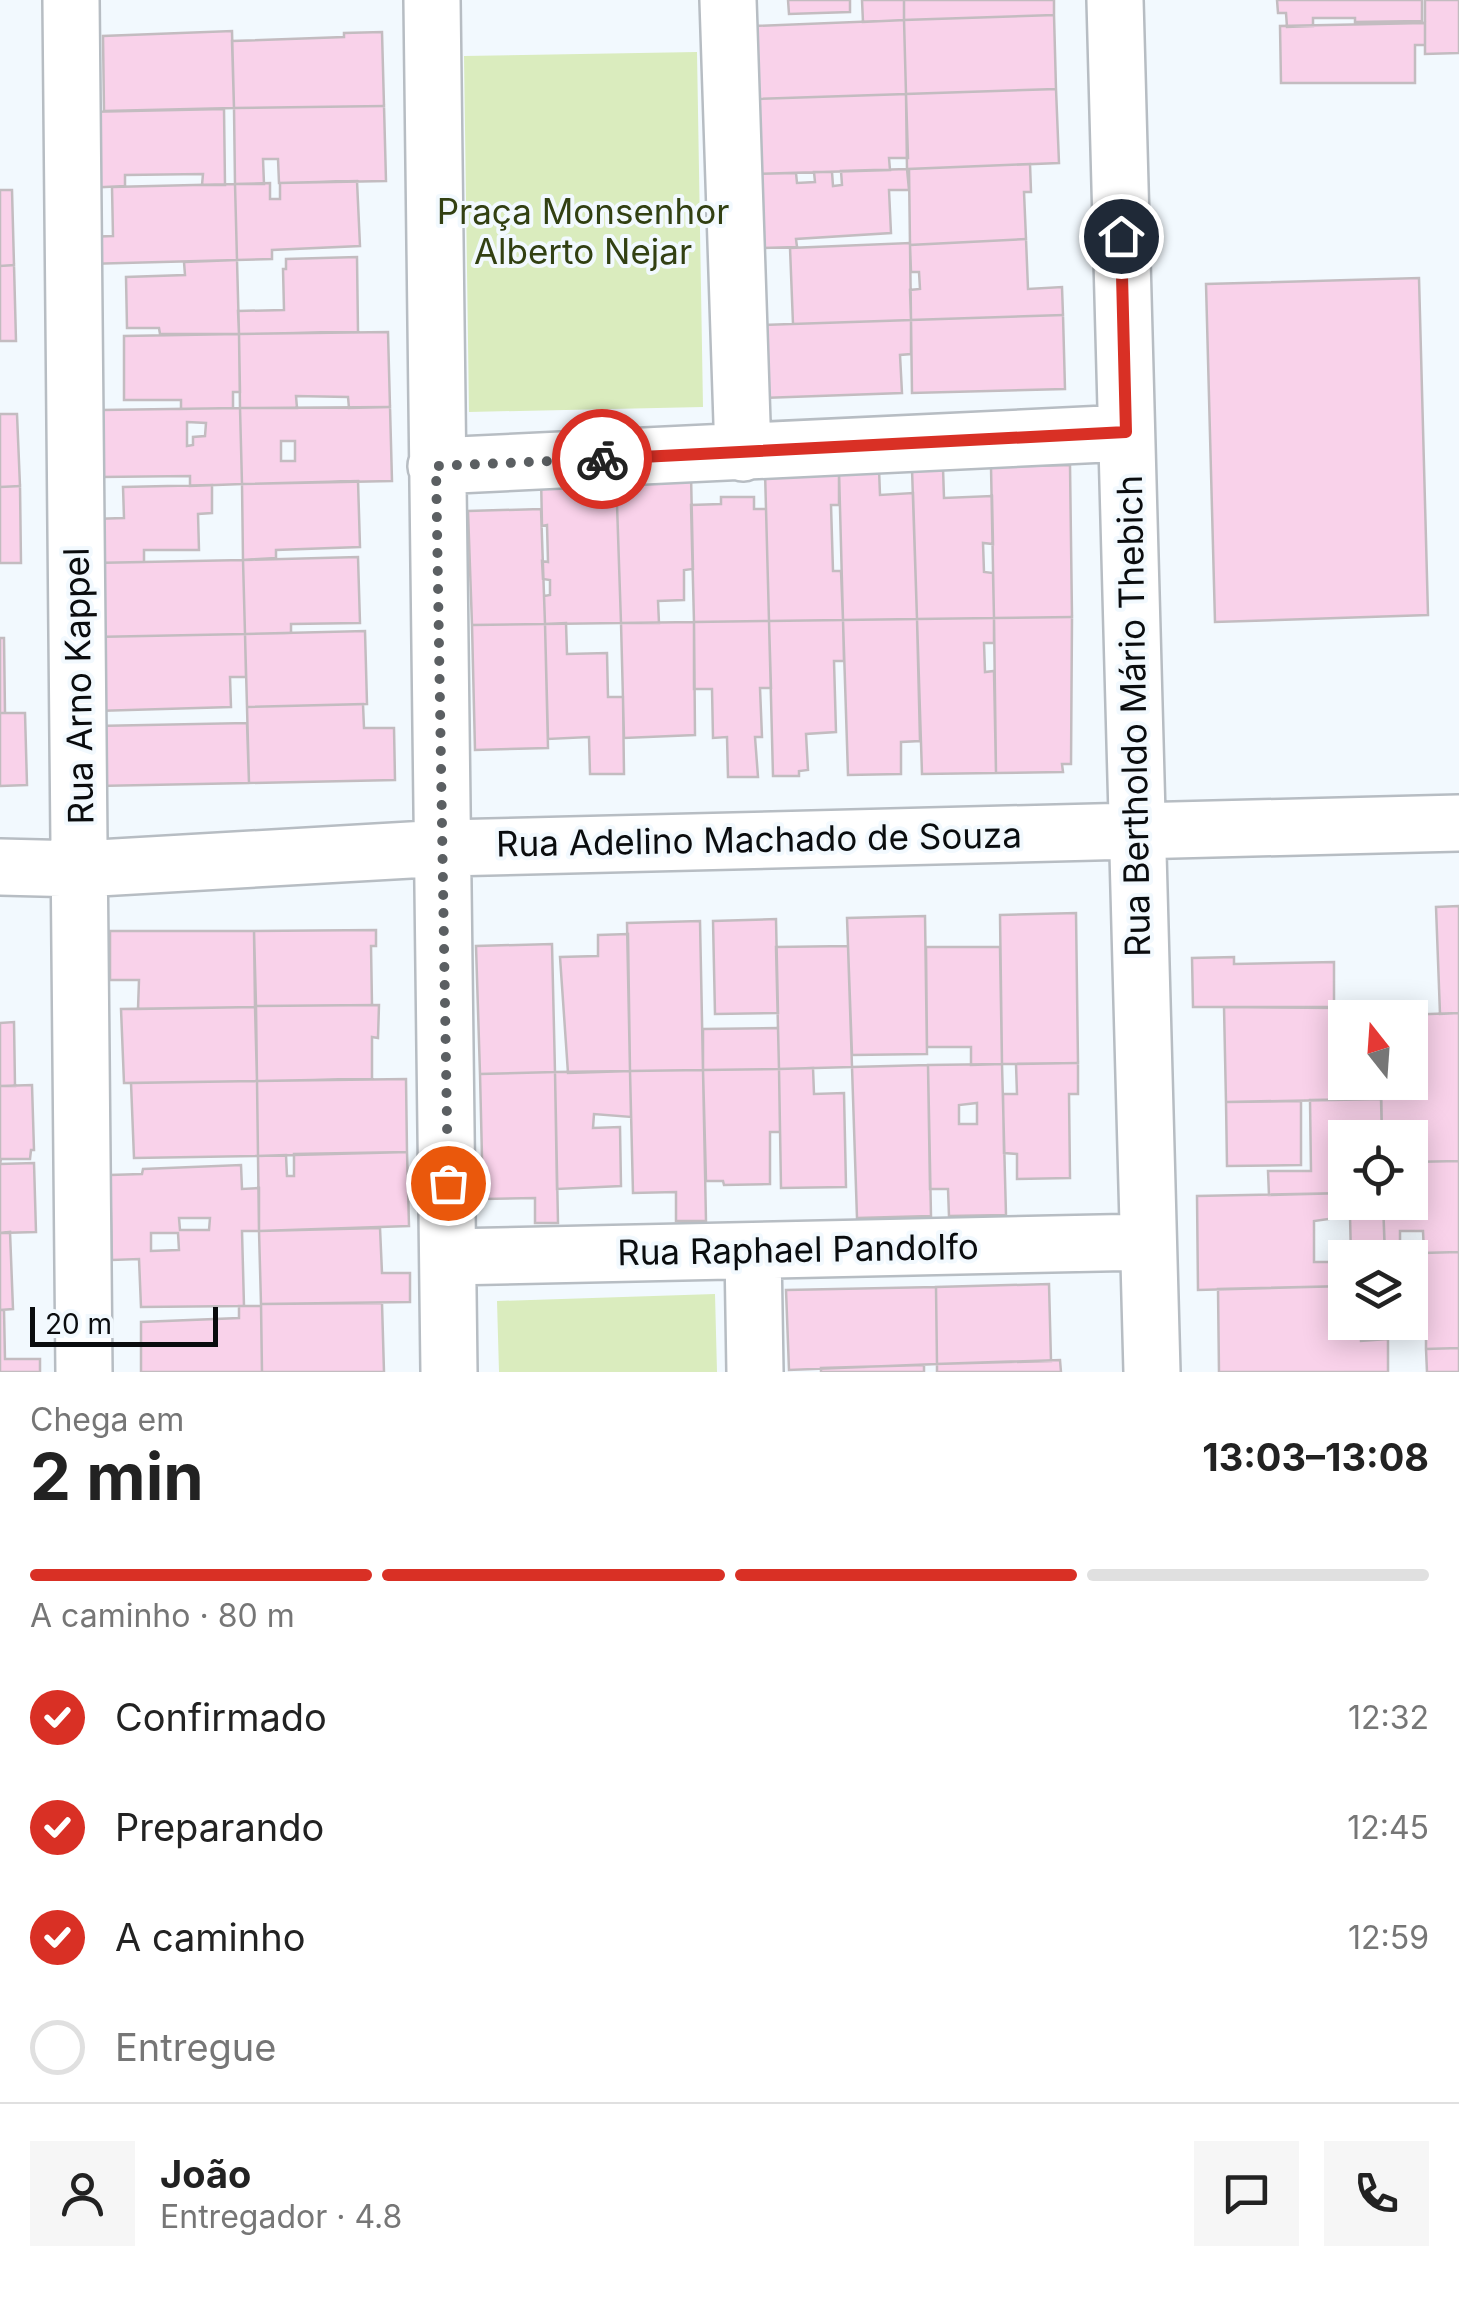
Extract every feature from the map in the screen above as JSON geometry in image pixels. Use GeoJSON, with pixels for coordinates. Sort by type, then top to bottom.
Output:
{"type":"FeatureCollection","features":[{"type":"Feature","properties":{"kind":"street","name":"Rua Arno Kappel"},"geometry":{"type":"LineString","coordinates":[[71,0],[84,1372]]}},
{"type":"Feature","properties":{"kind":"street"},"geometry":{"type":"LineString","coordinates":[[432,0],[449,1372]]}},
{"type":"Feature","properties":{"kind":"street"},"geometry":{"type":"LineString","coordinates":[[728,0],[743,454]]}},
{"type":"Feature","properties":{"kind":"street","name":"Rua Bertholdo Mário Thebich"},"geometry":{"type":"LineString","coordinates":[[1115,0],[1152,1372]]}},
{"type":"Feature","properties":{"kind":"street"},"geometry":{"type":"LineString","coordinates":[[436,466],[743,454],[1126,432]]}},
{"type":"Feature","properties":{"kind":"street","name":"Rua Adelino Machado de Souza"},"geometry":{"type":"LineString","coordinates":[[0,867],[81,869],[444,848],[1459,823]]}},
{"type":"Feature","properties":{"kind":"street","name":"Rua Raphael Pandolfo"},"geometry":{"type":"LineString","coordinates":[[448,1258],[1148,1242]]}},
{"type":"Feature","properties":{"kind":"street"},"geometry":{"type":"LineString","coordinates":[[753,1251],[756,1372]]}},
{"type":"Feature","properties":{"kind":"green space","name":"Praça Monsenhor Alberto Nejar"},"geometry":{"type":"Polygon","coordinates":[[[697,52],[703,407],[469,412],[464,56],[697,52]]]}},
{"type":"Feature","properties":{"kind":"green space"},"geometry":{"type":"Polygon","coordinates":[[[715,1294],[717,1372],[499,1372],[497,1301],[715,1294]]]}},
{"type":"Feature","properties":{"kind":"building"},"geometry":{"type":"Polygon","coordinates":[[[788,0],[850,0],[850,12],[789,14],[788,0]]]}},
{"type":"Feature","properties":{"kind":"building"},"geometry":{"type":"Polygon","coordinates":[[[862,0],[904,0],[904,20],[863,22],[862,0]]]}},
{"type":"Feature","properties":{"kind":"building"},"geometry":{"type":"Polygon","coordinates":[[[904,0],[1054,0],[1054,15],[904,20],[904,0]]]}},
{"type":"Feature","properties":{"kind":"building"},"geometry":{"type":"Polygon","coordinates":[[[1277,0],[1422,0],[1422,21],[1313,18],[1313,26],[1287,27],[1286,13],[1278,13],[1277,0]]]}},
{"type":"Feature","properties":{"kind":"building"},"geometry":{"type":"Polygon","coordinates":[[[1425,0],[1459,0],[1459,53],[1425,54],[1425,0]]]}},
{"type":"Feature","properties":{"kind":"building"},"geometry":{"type":"Polygon","coordinates":[[[1054,15],[1056,89],[906,94],[904,20],[1054,15]]]}},
{"type":"Feature","properties":{"kind":"building"},"geometry":{"type":"Polygon","coordinates":[[[904,20],[906,94],[756,99],[754,26],[904,20]]]}},
{"type":"Feature","properties":{"kind":"building"},"geometry":{"type":"Polygon","coordinates":[[[1425,23],[1425,45],[1415,45],[1415,83],[1281,83],[1280,26],[1425,23]]]}},
{"type":"Feature","properties":{"kind":"building"},"geometry":{"type":"Polygon","coordinates":[[[232,31],[234,108],[104,111],[103,36],[232,31]]]}},
{"type":"Feature","properties":{"kind":"building"},"geometry":{"type":"Polygon","coordinates":[[[382,32],[384,106],[234,108],[232,41],[382,32]]]}},
{"type":"Feature","properties":{"kind":"building"},"geometry":{"type":"Polygon","coordinates":[[[1056,89],[1059,163],[907,169],[906,94],[1056,89]]]}},
{"type":"Feature","properties":{"kind":"building"},"geometry":{"type":"Polygon","coordinates":[[[906,94],[908,158],[889,158],[890,170],[757,174],[756,99],[906,94]]]}},
{"type":"Feature","properties":{"kind":"building"},"geometry":{"type":"Polygon","coordinates":[[[384,106],[386,181],[279,183],[278,159],[263,159],[264,184],[235,184],[234,108],[384,106]]]}},
{"type":"Feature","properties":{"kind":"building"},"geometry":{"type":"Polygon","coordinates":[[[224,109],[225,185],[202,185],[203,174],[125,175],[125,186],[85,188],[83,112],[224,109]]]}},
{"type":"Feature","properties":{"kind":"building"},"geometry":{"type":"Polygon","coordinates":[[[1030,164],[1031,192],[1024,192],[1026,239],[910,245],[909,169],[1030,164]]]}},
{"type":"Feature","properties":{"kind":"building"},"geometry":{"type":"Polygon","coordinates":[[[907,169],[909,190],[889,190],[891,233],[796,239],[797,247],[759,248],[757,174],[796,173],[797,183],[815,182],[814,172],[832,172],[833,186],[842,185],[841,171],[907,169]]]}},
{"type":"Feature","properties":{"kind":"building"},"geometry":{"type":"Polygon","coordinates":[[[357,181],[360,246],[272,250],[272,259],[237,260],[235,184],[270,183],[270,199],[280,199],[280,183],[357,181]]]}},
{"type":"Feature","properties":{"kind":"building"},"geometry":{"type":"Polygon","coordinates":[[[235,184],[237,260],[86,264],[86,237],[113,236],[112,187],[235,184]]]}},
{"type":"Feature","properties":{"kind":"building"},"geometry":{"type":"Polygon","coordinates":[[[0,190],[12,190],[14,265],[0,266],[0,190]]]}},
{"type":"Feature","properties":{"kind":"building"},"geometry":{"type":"Polygon","coordinates":[[[1026,239],[1028,289],[1062,287],[1063,315],[911,320],[910,290],[920,289],[919,272],[911,272],[910,245],[1026,239]]]}},
{"type":"Feature","properties":{"kind":"building"},"geometry":{"type":"Polygon","coordinates":[[[910,243],[911,320],[793,324],[790,248],[910,243]]]}},
{"type":"Feature","properties":{"kind":"building"},"geometry":{"type":"Polygon","coordinates":[[[357,257],[358,332],[239,334],[238,311],[284,310],[286,259],[357,257]]]}},
{"type":"Feature","properties":{"kind":"building"},"geometry":{"type":"Polygon","coordinates":[[[237,260],[239,334],[160,334],[159,328],[127,328],[126,277],[185,275],[184,262],[237,260]]]}},
{"type":"Feature","properties":{"kind":"building"},"geometry":{"type":"Polygon","coordinates":[[[14,265],[16,341],[0,341],[0,266],[14,265]]]}},
{"type":"Feature","properties":{"kind":"building"},"geometry":{"type":"Polygon","coordinates":[[[1419,278],[1428,615],[1215,622],[1206,284],[1419,278]]]}},
{"type":"Feature","properties":{"kind":"building"},"geometry":{"type":"Polygon","coordinates":[[[1063,315],[1065,389],[912,393],[911,320],[1063,315]]]}},
{"type":"Feature","properties":{"kind":"building"},"geometry":{"type":"Polygon","coordinates":[[[911,320],[911,354],[900,355],[902,393],[762,398],[761,325],[911,320]]]}},
{"type":"Feature","properties":{"kind":"building"},"geometry":{"type":"Polygon","coordinates":[[[388,332],[390,407],[349,408],[348,397],[296,396],[297,408],[240,408],[239,334],[388,332]]]}},
{"type":"Feature","properties":{"kind":"building"},"geometry":{"type":"Polygon","coordinates":[[[239,334],[240,392],[233,392],[233,408],[181,409],[181,400],[124,400],[124,336],[239,334]]]}},
{"type":"Feature","properties":{"kind":"building"},"geometry":{"type":"Polygon","coordinates":[[[390,407],[392,481],[242,484],[240,408],[390,407]],[[281,441],[281,461],[295,461],[295,441],[281,441]]]}},
{"type":"Feature","properties":{"kind":"building"},"geometry":{"type":"Polygon","coordinates":[[[240,408],[242,484],[190,486],[190,476],[101,477],[101,410],[240,408]],[[187,422],[187,446],[193,445],[193,437],[205,436],[206,423],[187,422]]]}},
{"type":"Feature","properties":{"kind":"building"},"geometry":{"type":"Polygon","coordinates":[[[0,414],[17,414],[20,486],[0,487],[0,414]]]}},
{"type":"Feature","properties":{"kind":"building"},"geometry":{"type":"Polygon","coordinates":[[[1070,465],[1072,617],[994,618],[991,467],[1070,465]]]}},
{"type":"Feature","properties":{"kind":"building"},"geometry":{"type":"Polygon","coordinates":[[[943,468],[944,498],[992,496],[993,544],[983,543],[984,572],[993,573],[994,618],[917,619],[912,469],[943,468]]]}},
{"type":"Feature","properties":{"kind":"building"},"geometry":{"type":"Polygon","coordinates":[[[879,469],[880,495],[913,493],[917,619],[843,620],[839,471],[879,469]]]}},
{"type":"Feature","properties":{"kind":"building"},"geometry":{"type":"Polygon","coordinates":[[[765,471],[839,471],[839,505],[831,505],[833,571],[841,571],[843,620],[769,621],[765,471]]]}},
{"type":"Feature","properties":{"kind":"building"},"geometry":{"type":"Polygon","coordinates":[[[691,474],[693,569],[684,570],[684,600],[658,601],[659,623],[621,623],[616,475],[691,474]]]}},
{"type":"Feature","properties":{"kind":"building"},"geometry":{"type":"Polygon","coordinates":[[[616,475],[621,623],[545,624],[544,596],[550,595],[550,580],[543,579],[542,561],[548,562],[547,525],[542,526],[541,476],[616,475]]]}},
{"type":"Feature","properties":{"kind":"building"},"geometry":{"type":"Polygon","coordinates":[[[358,481],[360,547],[276,550],[276,558],[243,560],[242,484],[358,481]]]}},
{"type":"Feature","properties":{"kind":"building"},"geometry":{"type":"Polygon","coordinates":[[[212,485],[212,513],[198,514],[199,550],[144,550],[144,562],[93,563],[92,519],[124,518],[123,487],[212,485]]]}},
{"type":"Feature","properties":{"kind":"building"},"geometry":{"type":"Polygon","coordinates":[[[20,486],[21,563],[0,563],[0,487],[20,486]]]}},
{"type":"Feature","properties":{"kind":"building"},"geometry":{"type":"Polygon","coordinates":[[[721,497],[754,497],[754,509],[766,509],[769,621],[694,622],[691,505],[721,504],[721,497]]]}},
{"type":"Feature","properties":{"kind":"building"},"geometry":{"type":"Polygon","coordinates":[[[541,509],[545,624],[472,625],[468,511],[541,509]]]}},
{"type":"Feature","properties":{"kind":"building"},"geometry":{"type":"Polygon","coordinates":[[[358,557],[360,623],[291,624],[291,633],[245,634],[243,560],[358,557]]]}},
{"type":"Feature","properties":{"kind":"building"},"geometry":{"type":"Polygon","coordinates":[[[243,560],[245,634],[94,637],[93,563],[243,560]]]}},
{"type":"Feature","properties":{"kind":"building"},"geometry":{"type":"Polygon","coordinates":[[[1072,617],[1071,764],[1062,764],[1063,772],[996,773],[994,618],[1072,617]]]}},
{"type":"Feature","properties":{"kind":"building"},"geometry":{"type":"Polygon","coordinates":[[[994,618],[994,643],[984,643],[985,672],[994,671],[996,773],[922,774],[917,619],[994,618]]]}},
{"type":"Feature","properties":{"kind":"building"},"geometry":{"type":"Polygon","coordinates":[[[917,619],[920,741],[901,742],[901,774],[848,775],[843,620],[917,619]]]}},
{"type":"Feature","properties":{"kind":"building"},"geometry":{"type":"Polygon","coordinates":[[[843,620],[844,661],[834,661],[836,732],[806,734],[808,770],[799,771],[799,776],[773,776],[769,621],[843,620]]]}},
{"type":"Feature","properties":{"kind":"building"},"geometry":{"type":"Polygon","coordinates":[[[769,621],[771,688],[760,688],[762,737],[755,737],[758,777],[728,777],[727,737],[713,738],[712,689],[694,689],[694,622],[769,621]]]}},
{"type":"Feature","properties":{"kind":"building"},"geometry":{"type":"Polygon","coordinates":[[[694,622],[695,735],[624,738],[621,623],[694,622]]]}},
{"type":"Feature","properties":{"kind":"building"},"geometry":{"type":"Polygon","coordinates":[[[566,623],[567,654],[607,653],[608,697],[623,697],[624,774],[590,774],[589,737],[548,739],[545,624],[566,623]]]}},
{"type":"Feature","properties":{"kind":"building"},"geometry":{"type":"Polygon","coordinates":[[[545,624],[548,748],[475,750],[472,625],[545,624]]]}},
{"type":"Feature","properties":{"kind":"building"},"geometry":{"type":"Polygon","coordinates":[[[365,631],[367,704],[247,707],[245,634],[365,631]]]}},
{"type":"Feature","properties":{"kind":"building"},"geometry":{"type":"Polygon","coordinates":[[[245,634],[246,677],[230,677],[231,707],[96,711],[94,637],[245,634]]]}},
{"type":"Feature","properties":{"kind":"building"},"geometry":{"type":"Polygon","coordinates":[[[0,638],[4,638],[5,713],[0,713],[0,638]]]}},
{"type":"Feature","properties":{"kind":"building"},"geometry":{"type":"Polygon","coordinates":[[[363,704],[364,728],[394,728],[395,780],[249,783],[247,707],[363,704]]]}},
{"type":"Feature","properties":{"kind":"building"},"geometry":{"type":"Polygon","coordinates":[[[0,713],[25,713],[27,785],[0,786],[0,713]]]}},
{"type":"Feature","properties":{"kind":"building"},"geometry":{"type":"Polygon","coordinates":[[[247,723],[249,783],[97,786],[96,726],[247,723]]]}},
{"type":"Feature","properties":{"kind":"building"},"geometry":{"type":"Polygon","coordinates":[[[1459,906],[1459,1013],[1440,1014],[1436,907],[1459,906]]]}},
{"type":"Feature","properties":{"kind":"building"},"geometry":{"type":"Polygon","coordinates":[[[1076,913],[1078,1063],[1002,1064],[1000,915],[1076,913]]]}},
{"type":"Feature","properties":{"kind":"building"},"geometry":{"type":"Polygon","coordinates":[[[925,916],[927,1054],[852,1055],[847,918],[925,916]]]}},
{"type":"Feature","properties":{"kind":"building"},"geometry":{"type":"Polygon","coordinates":[[[776,919],[778,1013],[715,1014],[713,921],[776,919]]]}},
{"type":"Feature","properties":{"kind":"building"},"geometry":{"type":"Polygon","coordinates":[[[700,921],[703,1070],[630,1071],[627,923],[700,921]]]}},
{"type":"Feature","properties":{"kind":"building"},"geometry":{"type":"Polygon","coordinates":[[[376,930],[376,946],[371,946],[372,1005],[256,1006],[254,931],[376,930]]]}},
{"type":"Feature","properties":{"kind":"building"},"geometry":{"type":"Polygon","coordinates":[[[110,931],[254,931],[255,1007],[138,1009],[139,980],[110,980],[110,931]]]}},
{"type":"Feature","properties":{"kind":"building"},"geometry":{"type":"Polygon","coordinates":[[[628,934],[630,1071],[568,1073],[560,957],[598,956],[598,935],[628,934]]]}},
{"type":"Feature","properties":{"kind":"building"},"geometry":{"type":"Polygon","coordinates":[[[552,944],[555,1072],[480,1074],[476,946],[552,944]]]}},
{"type":"Feature","properties":{"kind":"building"},"geometry":{"type":"Polygon","coordinates":[[[848,946],[852,1067],[779,1069],[776,947],[848,946]]]}},
{"type":"Feature","properties":{"kind":"building"},"geometry":{"type":"Polygon","coordinates":[[[926,947],[1000,947],[1002,1064],[971,1065],[971,1047],[927,1047],[926,947]]]}},
{"type":"Feature","properties":{"kind":"building"},"geometry":{"type":"Polygon","coordinates":[[[1234,957],[1234,964],[1334,962],[1334,1000],[1328,1000],[1328,1007],[1193,1007],[1192,958],[1234,957]]]}},
{"type":"Feature","properties":{"kind":"building"},"geometry":{"type":"Polygon","coordinates":[[[379,1005],[378,1038],[372,1037],[372,1079],[257,1081],[256,1006],[379,1005]]]}},
{"type":"Feature","properties":{"kind":"building"},"geometry":{"type":"Polygon","coordinates":[[[255,1007],[257,1081],[124,1083],[121,1009],[255,1007]]]}},
{"type":"Feature","properties":{"kind":"building"},"geometry":{"type":"Polygon","coordinates":[[[1224,1007],[1328,1008],[1329,1100],[1226,1102],[1224,1007]]]}},
{"type":"Feature","properties":{"kind":"building"},"geometry":{"type":"Polygon","coordinates":[[[1459,1013],[1459,1161],[1428,1162],[1428,1120],[1382,1120],[1381,1100],[1428,1100],[1428,1014],[1459,1013]]]}},
{"type":"Feature","properties":{"kind":"building"},"geometry":{"type":"Polygon","coordinates":[[[14,1022],[15,1086],[0,1086],[0,1023],[14,1022]]]}},
{"type":"Feature","properties":{"kind":"building"},"geometry":{"type":"Polygon","coordinates":[[[778,1028],[779,1069],[703,1070],[703,1029],[778,1028]]]}},
{"type":"Feature","properties":{"kind":"building"},"geometry":{"type":"Polygon","coordinates":[[[1078,1063],[1078,1094],[1069,1094],[1070,1178],[1017,1179],[1017,1154],[1004,1153],[1003,1094],[1017,1094],[1016,1064],[1078,1063]]]}},
{"type":"Feature","properties":{"kind":"building"},"geometry":{"type":"Polygon","coordinates":[[[1002,1064],[1006,1215],[949,1216],[948,1189],[930,1189],[928,1065],[1002,1064]],[[977,1103],[959,1105],[959,1124],[977,1124],[977,1103]]]}},
{"type":"Feature","properties":{"kind":"building"},"geometry":{"type":"Polygon","coordinates":[[[928,1065],[931,1216],[857,1218],[852,1067],[928,1065]]]}},
{"type":"Feature","properties":{"kind":"building"},"geometry":{"type":"Polygon","coordinates":[[[813,1068],[814,1094],[844,1093],[846,1187],[781,1188],[779,1069],[813,1068]]]}},
{"type":"Feature","properties":{"kind":"building"},"geometry":{"type":"Polygon","coordinates":[[[779,1069],[780,1132],[770,1132],[770,1184],[724,1185],[723,1181],[706,1181],[703,1070],[779,1069]]]}},
{"type":"Feature","properties":{"kind":"building"},"geometry":{"type":"Polygon","coordinates":[[[703,1070],[706,1221],[676,1221],[676,1192],[633,1193],[630,1071],[703,1070]]]}},
{"type":"Feature","properties":{"kind":"building"},"geometry":{"type":"Polygon","coordinates":[[[630,1071],[631,1117],[594,1114],[593,1128],[620,1127],[621,1186],[557,1189],[555,1072],[630,1071]]]}},
{"type":"Feature","properties":{"kind":"building"},"geometry":{"type":"Polygon","coordinates":[[[555,1072],[558,1223],[535,1223],[535,1198],[483,1199],[480,1074],[555,1072]]]}},
{"type":"Feature","properties":{"kind":"building"},"geometry":{"type":"Polygon","coordinates":[[[406,1079],[407,1152],[258,1156],[257,1081],[406,1079]]]}},
{"type":"Feature","properties":{"kind":"building"},"geometry":{"type":"Polygon","coordinates":[[[257,1081],[258,1156],[134,1158],[131,1083],[257,1081]]]}},
{"type":"Feature","properties":{"kind":"building"},"geometry":{"type":"Polygon","coordinates":[[[32,1085],[34,1150],[30,1159],[1,1159],[0,1164],[0,1086],[32,1085]]]}},
{"type":"Feature","properties":{"kind":"building"},"geometry":{"type":"Polygon","coordinates":[[[1310,1100],[1381,1100],[1382,1120],[1328,1120],[1328,1193],[1269,1195],[1268,1171],[1311,1171],[1310,1100]]]}},
{"type":"Feature","properties":{"kind":"building"},"geometry":{"type":"Polygon","coordinates":[[[1301,1101],[1301,1165],[1227,1166],[1226,1102],[1301,1101]]]}},
{"type":"Feature","properties":{"kind":"building"},"geometry":{"type":"Polygon","coordinates":[[[407,1152],[409,1226],[259,1231],[258,1156],[286,1155],[287,1176],[294,1176],[294,1154],[407,1152]]]}},
{"type":"Feature","properties":{"kind":"building"},"geometry":{"type":"Polygon","coordinates":[[[1459,1161],[1459,1252],[1428,1253],[1423,1231],[1400,1231],[1400,1240],[1384,1240],[1384,1220],[1428,1220],[1428,1162],[1459,1161]]]}},
{"type":"Feature","properties":{"kind":"building"},"geometry":{"type":"Polygon","coordinates":[[[34,1163],[36,1232],[0,1233],[0,1164],[34,1163]]]}},
{"type":"Feature","properties":{"kind":"building"},"geometry":{"type":"Polygon","coordinates":[[[241,1165],[242,1189],[259,1188],[259,1231],[242,1231],[244,1306],[141,1307],[139,1259],[112,1260],[110,1175],[142,1174],[143,1169],[241,1165]],[[179,1218],[180,1230],[209,1230],[210,1218],[179,1218]],[[151,1233],[151,1251],[179,1250],[178,1233],[151,1233]]]}},
{"type":"Feature","properties":{"kind":"building"},"geometry":{"type":"Polygon","coordinates":[[[1328,1193],[1328,1219],[1314,1221],[1314,1262],[1328,1262],[1328,1286],[1198,1290],[1197,1196],[1328,1193]]]}},
{"type":"Feature","properties":{"kind":"building"},"geometry":{"type":"Polygon","coordinates":[[[1350,1220],[1384,1220],[1384,1240],[1351,1240],[1350,1220]]]}},
{"type":"Feature","properties":{"kind":"building"},"geometry":{"type":"Polygon","coordinates":[[[380,1228],[382,1273],[410,1273],[410,1302],[261,1304],[259,1231],[380,1228]]]}},
{"type":"Feature","properties":{"kind":"building"},"geometry":{"type":"Polygon","coordinates":[[[10,1232],[13,1309],[0,1310],[0,1233],[10,1232]]]}},
{"type":"Feature","properties":{"kind":"building"},"geometry":{"type":"Polygon","coordinates":[[[1459,1252],[1459,1348],[1426,1349],[1428,1253],[1459,1252]]]}},
{"type":"Feature","properties":{"kind":"building"},"geometry":{"type":"Polygon","coordinates":[[[1049,1284],[1051,1361],[937,1364],[936,1287],[1049,1284]]]}},
{"type":"Feature","properties":{"kind":"building"},"geometry":{"type":"Polygon","coordinates":[[[1328,1286],[1328,1340],[1388,1340],[1388,1372],[1219,1372],[1218,1289],[1328,1286]]]}},
{"type":"Feature","properties":{"kind":"building"},"geometry":{"type":"Polygon","coordinates":[[[936,1287],[937,1364],[789,1370],[786,1290],[936,1287]]]}},
{"type":"Feature","properties":{"kind":"building"},"geometry":{"type":"Polygon","coordinates":[[[382,1303],[384,1372],[262,1372],[261,1304],[382,1303]]]}},
{"type":"Feature","properties":{"kind":"building"},"geometry":{"type":"Polygon","coordinates":[[[239,1306],[261,1306],[262,1372],[141,1372],[141,1322],[239,1318],[239,1306]]]}},
{"type":"Feature","properties":{"kind":"building"},"geometry":{"type":"Polygon","coordinates":[[[0,1310],[4,1310],[5,1359],[40,1359],[40,1372],[0,1372],[0,1310]]]}},
{"type":"Feature","properties":{"kind":"building"},"geometry":{"type":"Polygon","coordinates":[[[1459,1348],[1459,1372],[1427,1372],[1426,1349],[1459,1348]]]}},
{"type":"Feature","properties":{"kind":"building"},"geometry":{"type":"Polygon","coordinates":[[[1060,1360],[1061,1372],[937,1372],[937,1364],[1060,1360]]]}},
{"type":"Feature","properties":{"kind":"building"},"geometry":{"type":"Polygon","coordinates":[[[924,1365],[924,1372],[821,1372],[821,1368],[924,1365]]]}},
{"type":"Feature","properties":{"kind":"way so far"},"geometry":{"type":"LineString","coordinates":[[448,1183],[436,466],[602,459]]}},
{"type":"Feature","properties":{"kind":"route"},"geometry":{"type":"LineString","coordinates":[[602,459],[1126,432],[1121,236]]}}]}
